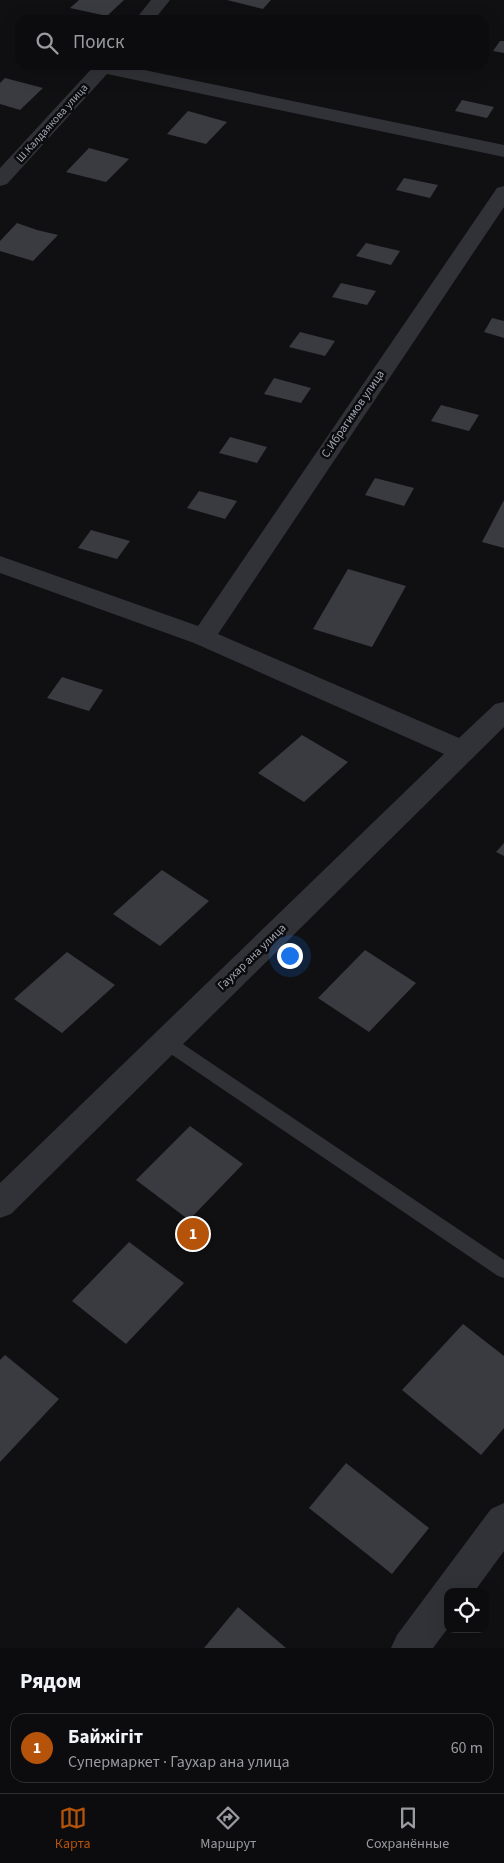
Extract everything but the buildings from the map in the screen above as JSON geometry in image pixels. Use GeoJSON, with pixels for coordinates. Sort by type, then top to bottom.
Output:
{"type":"FeatureCollection","features":[{"type":"Feature","properties":{"kind":"street"},"geometry":{"type":"LineString","coordinates":[[148,15],[161,0]]}},
{"type":"Feature","properties":{"kind":"street","name":"Ш.Калдаякова улица"},"geometry":{"type":"LineString","coordinates":[[0,180],[100,70]]}},
{"type":"Feature","properties":{"kind":"street"},"geometry":{"type":"LineString","coordinates":[[123,70],[504,151]]}},
{"type":"Feature","properties":{"kind":"street","name":"С.Ибрагимов улица"},"geometry":{"type":"LineString","coordinates":[[203,637],[504,192]]}},
{"type":"Feature","properties":{"kind":"street"},"geometry":{"type":"LineString","coordinates":[[0,564],[203,637],[463,751]]}},
{"type":"Feature","properties":{"kind":"street","name":"Гаухар ана улица"},"geometry":{"type":"LineString","coordinates":[[0,1204],[504,711]]}},
{"type":"Feature","properties":{"kind":"street"},"geometry":{"type":"LineString","coordinates":[[455,1588],[504,1521]]}},
{"type":"Feature","properties":{"kind":"street"},"geometry":{"type":"LineString","coordinates":[[410,1648],[444,1602]]}},
{"type":"Feature","properties":{"kind":"lane"},"geometry":{"type":"LineString","coordinates":[[165,1041],[504,1270]]}},
{"type":"Feature","properties":{"kind":"place","name":"Байжігіт"},"geometry":{"type":"Point","coordinates":[193,1234]}}]}
